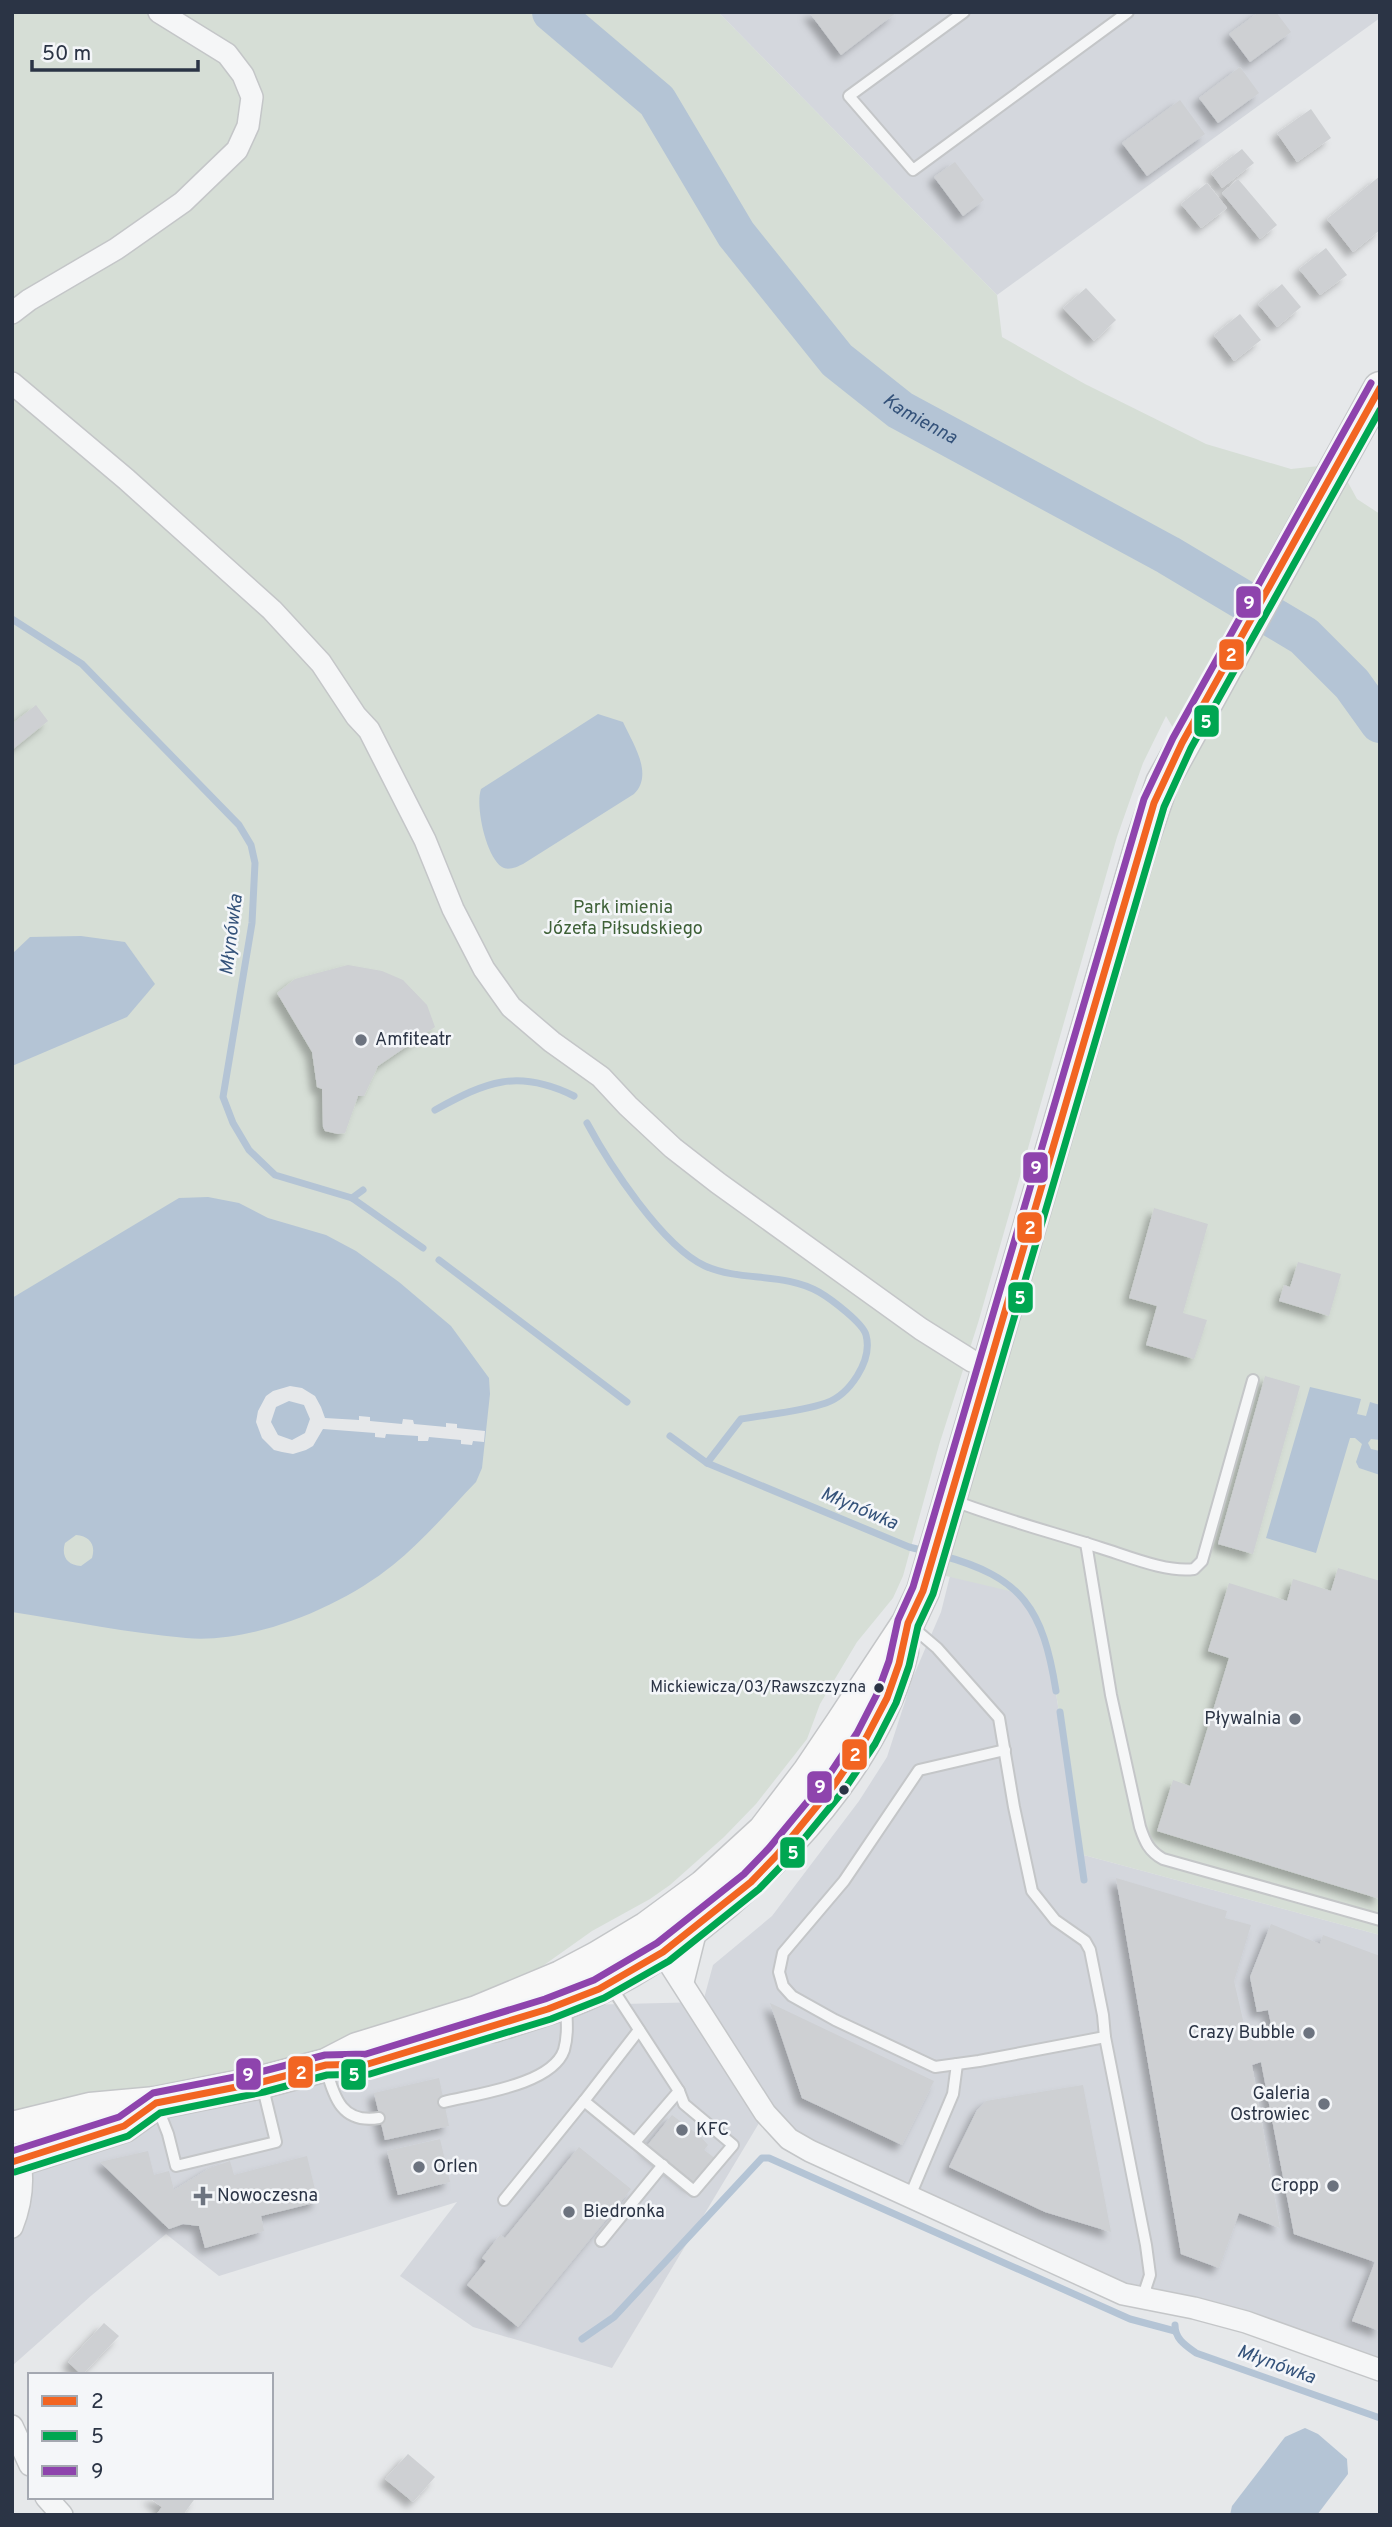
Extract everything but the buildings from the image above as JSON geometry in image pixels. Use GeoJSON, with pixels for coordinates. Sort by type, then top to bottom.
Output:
{"type":"FeatureCollection","features":[{"type":"Feature","properties":{"kind":"street"},"geometry":{"type":"LineString","coordinates":[[12,313],[29,300],[116,249],[183,202],[237,150],[248,126],[252,97],[243,75],[227,54],[159,12]]}},
{"type":"Feature","properties":{"kind":"street"},"geometry":{"type":"LineString","coordinates":[[12,383],[126,479],[272,610],[321,663],[356,716],[369,730],[425,840],[453,909],[484,969],[511,1007],[552,1042],[601,1077],[673,1148],[718,1184],[921,1329],[972,1361],[989,1367]]}},
{"type":"Feature","properties":{"kind":"street"},"geometry":{"type":"LineString","coordinates":[[12,2227],[20,2207],[22,2191],[14,2146],[90,2109],[156,2103],[326,2066],[368,2064],[565,2003],[655,1940],[704,1886],[764,1831],[809,1773],[908,1623],[923,1591],[1162,783],[1380,388]]}},
{"type":"Feature","properties":{"kind":"street"},"geometry":{"type":"LineString","coordinates":[[655,1940],[697,1926],[751,1882],[792,1838],[835,1784],[866,1738],[887,1698],[899,1664],[908,1623]]}},
{"type":"Feature","properties":{"kind":"street"},"geometry":{"type":"LineString","coordinates":[[682,1982],[697,1926]]}},
{"type":"Feature","properties":{"kind":"street"},"geometry":{"type":"LineString","coordinates":[[655,1940],[765,2113],[789,2138],[810,2151],[1122,2294],[1194,2308],[1246,2322],[1380,2370]]}},
{"type":"Feature","properties":{"kind":"street"},"geometry":{"type":"LineString","coordinates":[[326,2066],[357,2049],[477,2012],[561,1977],[613,1970],[682,1982]]}},
{"type":"Feature","properties":{"kind":"street"},"geometry":{"type":"LineString","coordinates":[[12,2426],[28,2461]]}},
{"type":"Feature","properties":{"kind":"street"},"geometry":{"type":"LineString","coordinates":[[48,2499],[62,2515]]}},
{"type":"Feature","properties":{"kind":"lane"},"geometry":{"type":"LineString","coordinates":[[964,12],[849,96],[914,170],[1128,12]]}},
{"type":"Feature","properties":{"kind":"lane"},"geometry":{"type":"LineString","coordinates":[[950,1499],[995,1517],[1182,1571],[1194,1569],[1202,1561],[1253,1380]]}},
{"type":"Feature","properties":{"kind":"lane"},"geometry":{"type":"LineString","coordinates":[[1086,1543],[1111,1695],[1140,1827],[1152,1852],[1163,1859],[1380,1920]]}},
{"type":"Feature","properties":{"kind":"lane"},"geometry":{"type":"LineString","coordinates":[[908,1623],[937,1648],[999,1718],[1032,1891],[1055,1920],[1085,1941],[1090,1950],[1146,2245],[1150,2275],[1146,2287],[1147,2300]]}},
{"type":"Feature","properties":{"kind":"lane"},"geometry":{"type":"LineString","coordinates":[[1005,1751],[919,1770],[844,1881],[783,1953],[779,1972],[783,1986],[792,1996],[835,2020],[935,2067],[1105,2037]]}},
{"type":"Feature","properties":{"kind":"lane"},"geometry":{"type":"LineString","coordinates":[[584,2101],[694,2191],[733,2146],[684,2104],[679,2091],[639,2029],[613,1970]]}},
{"type":"Feature","properties":{"kind":"lane"},"geometry":{"type":"LineString","coordinates":[[444,2102],[536,2079],[551,2070],[564,2051],[567,2032],[565,2003]]}},
{"type":"Feature","properties":{"kind":"lane"},"geometry":{"type":"LineString","coordinates":[[505,2200],[639,2029]]}},
{"type":"Feature","properties":{"kind":"lane"},"geometry":{"type":"LineString","coordinates":[[909,2196],[953,2094],[957,2064]]}},
{"type":"Feature","properties":{"kind":"lane"},"geometry":{"type":"LineString","coordinates":[[326,2066],[331,2086],[348,2115],[364,2120],[379,2118]]}},
{"type":"Feature","properties":{"kind":"lane"},"geometry":{"type":"LineString","coordinates":[[156,2103],[176,2166],[276,2142],[262,2082]]}},
{"type":"Feature","properties":{"kind":"lane"},"geometry":{"type":"LineString","coordinates":[[636,2141],[679,2091]]}},
{"type":"Feature","properties":{"kind":"lane"},"geometry":{"type":"LineString","coordinates":[[601,2241],[663,2165]]}},
{"type":"Feature","properties":{"kind":"shaded area"},"geometry":{"type":"Polygon","coordinates":[[[718,12],[1380,12],[1380,18],[997,295],[718,12]]]}},
{"type":"Feature","properties":{"kind":"shaded area"},"geometry":{"type":"Polygon","coordinates":[[[951,1572],[1018,1593],[1034,1613],[1043,1632],[1051,1659],[1080,1854],[1380,1935],[1380,2370],[1147,2300],[810,2151],[765,2113],[612,2368],[473,2327],[400,2276],[457,2202],[219,2276],[166,2234],[12,2366],[12,2227],[22,2172],[124,2126],[416,2060],[521,2029],[583,2005],[703,2002],[713,1965],[772,1916],[859,1801],[887,1757],[913,1677],[941,1612],[951,1572]]]}},
{"type":"Feature","properties":{"kind":"green space","name":"Park imienia Józefa Piłsudskiego"},"geometry":{"type":"Polygon","coordinates":[[[12,12],[718,12],[997,295],[1002,337],[1085,384],[1206,444],[1291,469],[1338,464],[1357,499],[1380,514],[1380,1935],[1080,1854],[1051,1659],[1034,1613],[1018,1593],[929,1572],[1182,743],[1166,716],[1143,763],[1117,837],[903,1576],[893,1598],[857,1642],[820,1704],[807,1739],[756,1804],[670,1885],[592,1931],[523,1980],[325,2047],[305,2071],[12,2128],[12,12]]]}},
{"type":"Feature","properties":{"kind":"water"},"geometry":{"type":"Polygon","coordinates":[[[598,714],[623,722],[640,759],[640,786],[634,794],[523,864],[510,869],[502,867],[491,853],[483,831],[481,789],[598,714]]]}},
{"type":"Feature","properties":{"kind":"water"},"geometry":{"type":"Polygon","coordinates":[[[81,936],[125,942],[155,984],[127,1017],[12,1066],[12,954],[30,937],[81,936]]]}},
{"type":"Feature","properties":{"kind":"water"},"geometry":{"type":"Polygon","coordinates":[[[208,1197],[239,1203],[268,1218],[326,1235],[356,1251],[399,1282],[451,1326],[489,1378],[490,1394],[482,1468],[476,1482],[425,1536],[393,1565],[348,1595],[295,1620],[267,1629],[212,1638],[186,1638],[12,1612],[12,1298],[179,1198],[208,1197]],[[76,1535],[65,1543],[64,1552],[69,1562],[81,1566],[92,1558],[93,1549],[91,1542],[76,1535]]]}},
{"type":"Feature","properties":{"kind":"water"},"geometry":{"type":"Polygon","coordinates":[[[1310,1387],[1361,1399],[1357,1414],[1366,1416],[1370,1402],[1380,1405],[1380,1440],[1371,1439],[1368,1443],[1371,1449],[1380,1451],[1380,1475],[1359,1468],[1356,1462],[1362,1444],[1355,1438],[1350,1438],[1316,1553],[1266,1538],[1310,1387]]]}},
{"type":"Feature","properties":{"kind":"water"},"geometry":{"type":"Polygon","coordinates":[[[1305,2428],[1318,2434],[1347,2459],[1348,2474],[1317,2515],[1230,2515],[1232,2506],[1285,2437],[1305,2428]]]}},
{"type":"Feature","properties":{"kind":"pier"},"geometry":{"type":"Polygon","coordinates":[[[290,1386],[302,1388],[315,1396],[325,1418],[359,1420],[359,1416],[370,1417],[370,1421],[402,1424],[403,1419],[413,1420],[414,1424],[446,1427],[446,1423],[457,1424],[457,1428],[485,1431],[484,1442],[461,1444],[461,1440],[429,1437],[428,1441],[418,1441],[418,1436],[386,1434],[385,1438],[375,1437],[375,1433],[323,1429],[313,1446],[306,1450],[293,1454],[282,1452],[274,1450],[262,1438],[256,1422],[266,1396],[290,1386]],[[289,1401],[276,1407],[271,1422],[278,1435],[292,1440],[305,1433],[310,1419],[304,1405],[289,1401]]]}},
{"type":"Feature","properties":{"kind":"waterway","name":"Kamienna"},"geometry":{"type":"LineString","coordinates":[[552,12],[657,101],[736,234],[837,360],[900,410],[1168,555],[1304,636],[1352,684],[1380,723]]}},
{"type":"Feature","properties":{"kind":"waterway","name":"Młynówka"},"geometry":{"type":"LineString","coordinates":[[12,619],[82,664],[239,825],[251,845],[255,863],[252,923],[223,1097],[233,1123],[249,1150],[275,1175],[352,1198],[423,1248]]}},
{"type":"Feature","properties":{"kind":"waterway"},"geometry":{"type":"LineString","coordinates":[[435,1110],[470,1092],[502,1082],[535,1082],[574,1096]]}},
{"type":"Feature","properties":{"kind":"waterway"},"geometry":{"type":"LineString","coordinates":[[587,1123],[638,1202],[688,1256],[719,1271],[806,1286],[824,1295],[846,1312],[866,1335],[866,1355],[862,1366],[843,1393],[816,1406],[741,1419],[707,1463]]}},
{"type":"Feature","properties":{"kind":"waterway"},"geometry":{"type":"LineString","coordinates":[[352,1198],[363,1190]]}},
{"type":"Feature","properties":{"kind":"waterway","name":"Młynówka"},"geometry":{"type":"LineString","coordinates":[[439,1260],[627,1402]]}},
{"type":"Feature","properties":{"kind":"waterway","name":"Młynówka"},"geometry":{"type":"LineString","coordinates":[[670,1436],[707,1463],[909,1547],[925,1551]]}},
{"type":"Feature","properties":{"kind":"waterway","name":"Młynówka"},"geometry":{"type":"LineString","coordinates":[[940,1555],[991,1574],[1010,1586],[1024,1600],[1044,1638],[1056,1691]]}},
{"type":"Feature","properties":{"kind":"waterway","name":"Młynówka"},"geometry":{"type":"LineString","coordinates":[[1060,1712],[1084,1880]]}},
{"type":"Feature","properties":{"kind":"waterway"},"geometry":{"type":"LineString","coordinates":[[582,2339],[614,2317],[762,2158],[769,2158],[1130,2319],[1175,2331]]}},
{"type":"Feature","properties":{"kind":"waterway","name":"Młynówka"},"geometry":{"type":"LineString","coordinates":[[1175,2325],[1179,2338],[1196,2353],[1380,2418]]}},
{"type":"Feature","properties":{"kind":"transit line","name":"9"},"geometry":{"type":"LineString","coordinates":[[12,2151],[119,2117],[153,2093],[260,2072],[325,2055],[366,2054],[545,1999],[594,1980],[657,1943],[744,1874],[827,1778],[857,1733],[877,1694],[889,1661],[898,1620],[913,1587],[1144,799],[1173,738],[1371,383]]}},
{"type":"Feature","properties":{"kind":"transit line","name":"2"},"geometry":{"type":"LineString","coordinates":[[12,2162],[124,2126],[156,2103],[262,2082],[326,2065],[368,2064],[548,2009],[599,1989],[663,1952],[751,1882],[777,1855],[835,1784],[866,1738],[887,1698],[899,1664],[908,1623],[923,1591],[1154,803],[1182,743],[1380,388]]}},
{"type":"Feature","properties":{"kind":"transit line","name":"5"},"geometry":{"type":"LineString","coordinates":[[15,2172],[128,2136],[160,2113],[264,2092],[327,2075],[370,2074],[551,2019],[604,1998],[669,1961],[759,1889],[785,1862],[844,1790],[875,1744],[896,1703],[909,1666],[918,1626],[933,1594],[1164,807],[1191,748],[1380,410]]}},
{"type":"Feature","properties":{"kind":"place","name":"Amfiteatr"},"geometry":{"type":"Point","coordinates":[361,1040]}},
{"type":"Feature","properties":{"kind":"place","name":"Mickiewicza/03/Rawszczyzna"},"geometry":{"type":"Point","coordinates":[879,1688]}},
{"type":"Feature","properties":{"kind":"place","name":"Pływalnia"},"geometry":{"type":"Point","coordinates":[1295,1719]}},
{"type":"Feature","properties":{"kind":"place","name":"Crazy Bubble"},"geometry":{"type":"Point","coordinates":[1309,2033]}},
{"type":"Feature","properties":{"kind":"place","name":"Galeria Ostrowiec"},"geometry":{"type":"Point","coordinates":[1324,2104]}},
{"type":"Feature","properties":{"kind":"place","name":"KFC"},"geometry":{"type":"Point","coordinates":[682,2130]}},
{"type":"Feature","properties":{"kind":"place","name":"Orlen"},"geometry":{"type":"Point","coordinates":[419,2167]}},
{"type":"Feature","properties":{"kind":"place","name":"Cropp"},"geometry":{"type":"Point","coordinates":[1333,2186]}},
{"type":"Feature","properties":{"kind":"place","name":"Nowoczesna"},"geometry":{"type":"Point","coordinates":[203,2196]}},
{"type":"Feature","properties":{"kind":"place","name":"Biedronka"},"geometry":{"type":"Point","coordinates":[569,2212]}}]}
